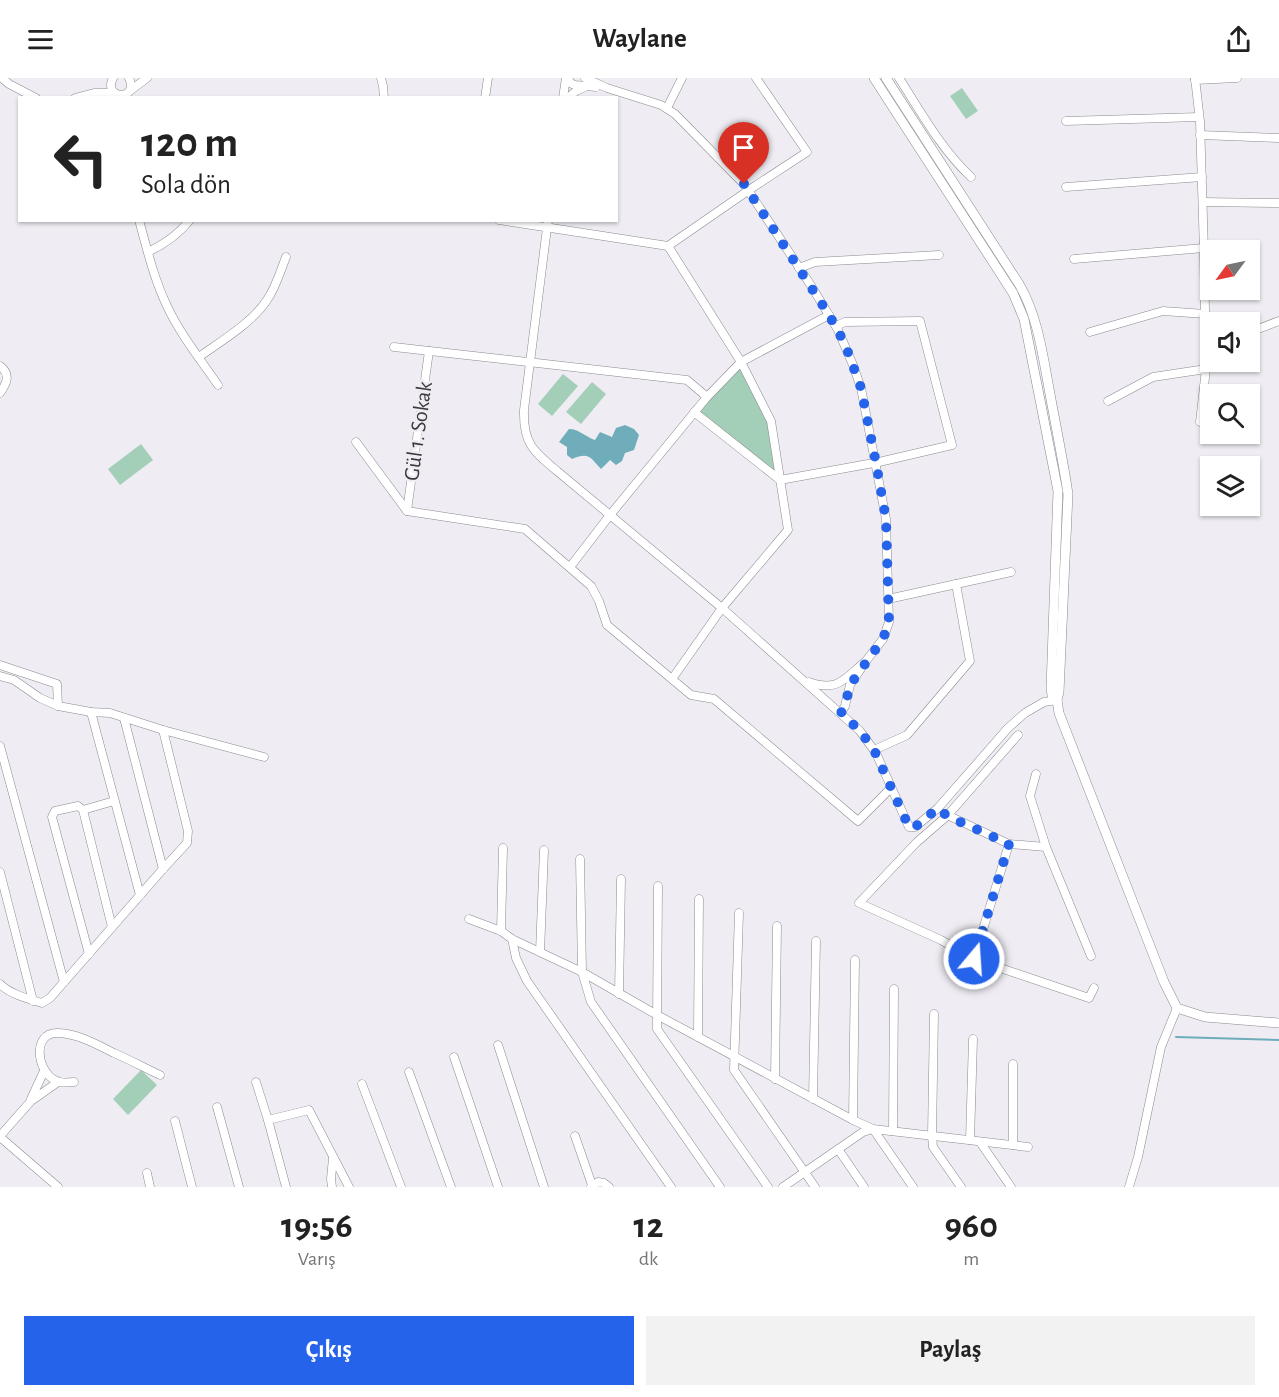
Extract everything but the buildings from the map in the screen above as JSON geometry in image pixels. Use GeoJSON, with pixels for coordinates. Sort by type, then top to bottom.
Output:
{"type":"FeatureCollection","features":[{"type":"Feature","properties":{"kind":"main road"},"geometry":{"type":"LineString","coordinates":[[874,78],[1005,272],[1026,296],[1032,314],[1047,378],[1068,494],[1057,700],[1059,713],[1164,982],[1177,1008],[1205,1017],[1279,1023]]}},
{"type":"Feature","properties":{"kind":"main road"},"geometry":{"type":"LineString","coordinates":[[888,79],[1005,272]]}},
{"type":"Feature","properties":{"kind":"street"},"geometry":{"type":"LineString","coordinates":[[2,78],[32,96]]}},
{"type":"Feature","properties":{"kind":"street"},"geometry":{"type":"LineString","coordinates":[[126,94],[132,85],[129,78]]}},
{"type":"Feature","properties":{"kind":"street"},"geometry":{"type":"LineString","coordinates":[[83,96],[94,93],[126,94],[147,78]]}},
{"type":"Feature","properties":{"kind":"street"},"geometry":{"type":"LineString","coordinates":[[381,78],[384,96]]}},
{"type":"Feature","properties":{"kind":"street"},"geometry":{"type":"LineString","coordinates":[[485,96],[488,78]]}},
{"type":"Feature","properties":{"kind":"street"},"geometry":{"type":"LineString","coordinates":[[566,78],[572,84],[607,88]]}},
{"type":"Feature","properties":{"kind":"street"},"geometry":{"type":"LineString","coordinates":[[563,96],[566,78]]}},
{"type":"Feature","properties":{"kind":"street"},"geometry":{"type":"LineString","coordinates":[[585,78],[607,88],[667,108],[734,174],[800,268],[836,326],[853,365],[861,388],[886,519],[889,622],[883,639],[850,685],[841,713]]}},
{"type":"Feature","properties":{"kind":"street"},"geometry":{"type":"LineString","coordinates":[[667,108],[682,78]]}},
{"type":"Feature","properties":{"kind":"street"},"geometry":{"type":"LineString","coordinates":[[523,222],[547,224],[668,246],[807,152],[756,78]]}},
{"type":"Feature","properties":{"kind":"street"},"geometry":{"type":"LineString","coordinates":[[899,78],[935,134],[960,167],[971,177]]}},
{"type":"Feature","properties":{"kind":"street"},"geometry":{"type":"LineString","coordinates":[[1204,240],[1200,135],[1195,79],[1237,78]]}},
{"type":"Feature","properties":{"kind":"street"},"geometry":{"type":"LineString","coordinates":[[112,81],[114,93]]}},
{"type":"Feature","properties":{"kind":"street"},"geometry":{"type":"LineString","coordinates":[[94,93],[112,81]]}},
{"type":"Feature","properties":{"kind":"street"},"geometry":{"type":"LineString","coordinates":[[570,96],[589,86]]}},
{"type":"Feature","properties":{"kind":"street"},"geometry":{"type":"LineString","coordinates":[[1066,121],[1199,117]]}},
{"type":"Feature","properties":{"kind":"street"},"geometry":{"type":"LineString","coordinates":[[1200,135],[1279,138]]}},
{"type":"Feature","properties":{"kind":"street"},"geometry":{"type":"LineString","coordinates":[[1066,186],[1202,177]]}},
{"type":"Feature","properties":{"kind":"street"},"geometry":{"type":"LineString","coordinates":[[1203,202],[1279,203]]}},
{"type":"Feature","properties":{"kind":"street"},"geometry":{"type":"LineString","coordinates":[[140,222],[166,304],[181,332],[218,385]]}},
{"type":"Feature","properties":{"kind":"street"},"geometry":{"type":"LineString","coordinates":[[148,252],[165,244],[188,222]]}},
{"type":"Feature","properties":{"kind":"street"},"geometry":{"type":"LineString","coordinates":[[547,224],[524,410],[523,425],[532,447],[722,608],[860,731],[874,750],[909,827],[915,827],[938,808],[1008,728],[1025,713],[1044,702],[1057,700]]}},
{"type":"Feature","properties":{"kind":"street"},"geometry":{"type":"LineString","coordinates":[[668,246],[741,362],[771,421],[788,530],[722,608],[672,679]]}},
{"type":"Feature","properties":{"kind":"street"},"geometry":{"type":"LineString","coordinates":[[1074,259],[1200,248]]}},
{"type":"Feature","properties":{"kind":"street"},"geometry":{"type":"LineString","coordinates":[[800,268],[815,262],[939,255]]}},
{"type":"Feature","properties":{"kind":"street"},"geometry":{"type":"LineString","coordinates":[[199,357],[256,314],[275,287],[286,257]]}},
{"type":"Feature","properties":{"kind":"street"},"geometry":{"type":"LineString","coordinates":[[1090,332],[1163,311],[1200,314]]}},
{"type":"Feature","properties":{"kind":"street"},"geometry":{"type":"LineString","coordinates":[[570,567],[694,412],[741,362],[829,315]]}},
{"type":"Feature","properties":{"kind":"street"},"geometry":{"type":"LineString","coordinates":[[694,412],[780,480],[876,463],[952,446],[920,321],[845,322],[836,326]]}},
{"type":"Feature","properties":{"kind":"street"},"geometry":{"type":"LineString","coordinates":[[1260,328],[1279,321]]}},
{"type":"Feature","properties":{"kind":"street"},"geometry":{"type":"LineString","coordinates":[[394,347],[687,380],[707,397]]}},
{"type":"Feature","properties":{"kind":"street","name":"Gül 1. Sokak"},"geometry":{"type":"LineString","coordinates":[[406,511],[429,351]]}},
{"type":"Feature","properties":{"kind":"street"},"geometry":{"type":"LineString","coordinates":[[0,366],[8,376],[0,393]]}},
{"type":"Feature","properties":{"kind":"street"},"geometry":{"type":"LineString","coordinates":[[1108,401],[1153,377],[1200,370]]}},
{"type":"Feature","properties":{"kind":"street"},"geometry":{"type":"LineString","coordinates":[[356,442],[406,511],[525,529],[591,586],[607,625],[691,695],[714,699],[858,821],[891,788]]}},
{"type":"Feature","properties":{"kind":"street"},"geometry":{"type":"LineString","coordinates":[[888,599],[1011,572]]}},
{"type":"Feature","properties":{"kind":"street"},"geometry":{"type":"LineString","coordinates":[[874,750],[907,735],[970,661],[956,584]]}},
{"type":"Feature","properties":{"kind":"street"},"geometry":{"type":"LineString","coordinates":[[833,705],[830,691],[866,661]]}},
{"type":"Feature","properties":{"kind":"street"},"geometry":{"type":"LineString","coordinates":[[0,665],[57,684],[58,706]]}},
{"type":"Feature","properties":{"kind":"street"},"geometry":{"type":"LineString","coordinates":[[0,675],[14,680],[40,698],[58,706],[110,713],[264,758]]}},
{"type":"Feature","properties":{"kind":"street"},"geometry":{"type":"LineString","coordinates":[[805,680],[829,686],[839,683]]}},
{"type":"Feature","properties":{"kind":"street"},"geometry":{"type":"LineString","coordinates":[[90,712],[140,895]]}},
{"type":"Feature","properties":{"kind":"street"},"geometry":{"type":"LineString","coordinates":[[124,718],[163,869]]}},
{"type":"Feature","properties":{"kind":"street"},"geometry":{"type":"LineString","coordinates":[[0,984],[33,1001],[42,1003],[50,998],[187,843],[188,831],[163,730]]}},
{"type":"Feature","properties":{"kind":"street"},"geometry":{"type":"LineString","coordinates":[[1018,735],[947,816],[917,842],[859,903],[941,940],[974,959],[1089,998],[1094,988]]}},
{"type":"Feature","properties":{"kind":"street"},"geometry":{"type":"LineString","coordinates":[[0,746],[64,982]]}},
{"type":"Feature","properties":{"kind":"street"},"geometry":{"type":"LineString","coordinates":[[1036,774],[1030,796],[1046,846],[1091,956]]}},
{"type":"Feature","properties":{"kind":"street"},"geometry":{"type":"LineString","coordinates":[[83,810],[114,801]]}},
{"type":"Feature","properties":{"kind":"street"},"geometry":{"type":"LineString","coordinates":[[88,954],[52,817],[55,811],[78,806],[83,810],[112,927]]}},
{"type":"Feature","properties":{"kind":"street"},"geometry":{"type":"LineString","coordinates":[[938,808],[947,816],[1009,844],[1046,846]]}},
{"type":"Feature","properties":{"kind":"street"},"geometry":{"type":"LineString","coordinates":[[974,959],[1009,844]]}},
{"type":"Feature","properties":{"kind":"street"},"geometry":{"type":"LineString","coordinates":[[501,931],[503,848]]}},
{"type":"Feature","properties":{"kind":"street"},"geometry":{"type":"LineString","coordinates":[[540,952],[544,850]]}},
{"type":"Feature","properties":{"kind":"street"},"geometry":{"type":"LineString","coordinates":[[580,859],[582,972],[591,1002],[720,1187]]}},
{"type":"Feature","properties":{"kind":"street"},"geometry":{"type":"LineString","coordinates":[[0,872],[33,1001]]}},
{"type":"Feature","properties":{"kind":"street"},"geometry":{"type":"LineString","coordinates":[[619,994],[621,879]]}},
{"type":"Feature","properties":{"kind":"street"},"geometry":{"type":"LineString","coordinates":[[658,886],[657,1029],[768,1187]]}},
{"type":"Feature","properties":{"kind":"street"},"geometry":{"type":"LineString","coordinates":[[698,1037],[699,899]]}},
{"type":"Feature","properties":{"kind":"street"},"geometry":{"type":"LineString","coordinates":[[739,913],[734,1070],[815,1187]]}},
{"type":"Feature","properties":{"kind":"street"},"geometry":{"type":"LineString","coordinates":[[469,919],[501,931],[512,939],[582,972],[657,1015],[873,1129],[1028,1147]]}},
{"type":"Feature","properties":{"kind":"street"},"geometry":{"type":"LineString","coordinates":[[776,1079],[777,926]]}},
{"type":"Feature","properties":{"kind":"street"},"geometry":{"type":"LineString","coordinates":[[512,939],[516,958],[527,981],[671,1187]]}},
{"type":"Feature","properties":{"kind":"street"},"geometry":{"type":"LineString","coordinates":[[813,1099],[816,941]]}},
{"type":"Feature","properties":{"kind":"street"},"geometry":{"type":"LineString","coordinates":[[853,1120],[855,960]]}},
{"type":"Feature","properties":{"kind":"street"},"geometry":{"type":"LineString","coordinates":[[893,1131],[894,989]]}},
{"type":"Feature","properties":{"kind":"street"},"geometry":{"type":"LineString","coordinates":[[1130,1187],[1161,1047],[1177,1008]]}},
{"type":"Feature","properties":{"kind":"street"},"geometry":{"type":"LineString","coordinates":[[934,1014],[933,1147],[961,1187]]}},
{"type":"Feature","properties":{"kind":"street"},"geometry":{"type":"LineString","coordinates":[[58,1082],[44,1071],[39,1056],[40,1045],[45,1038],[55,1032],[80,1036],[160,1076]]}},
{"type":"Feature","properties":{"kind":"street"},"geometry":{"type":"LineString","coordinates":[[970,1140],[973,1039]]}},
{"type":"Feature","properties":{"kind":"street"},"geometry":{"type":"LineString","coordinates":[[498,1045],[544,1187]]}},
{"type":"Feature","properties":{"kind":"street"},"geometry":{"type":"LineString","coordinates":[[454,1057],[498,1187]]}},
{"type":"Feature","properties":{"kind":"street"},"geometry":{"type":"LineString","coordinates":[[1013,1064],[1013,1145]]}},
{"type":"Feature","properties":{"kind":"street"},"geometry":{"type":"LineString","coordinates":[[31,1101],[44,1071]]}},
{"type":"Feature","properties":{"kind":"street"},"geometry":{"type":"LineString","coordinates":[[409,1072],[451,1187]]}},
{"type":"Feature","properties":{"kind":"street"},"geometry":{"type":"LineString","coordinates":[[58,1187],[0,1136],[31,1101],[58,1082],[74,1082]]}},
{"type":"Feature","properties":{"kind":"street"},"geometry":{"type":"LineString","coordinates":[[256,1082],[286,1187]]}},
{"type":"Feature","properties":{"kind":"street"},"geometry":{"type":"LineString","coordinates":[[362,1084],[401,1187]]}},
{"type":"Feature","properties":{"kind":"street"},"geometry":{"type":"LineString","coordinates":[[217,1107],[239,1187]]}},
{"type":"Feature","properties":{"kind":"street"},"geometry":{"type":"LineString","coordinates":[[268,1120],[309,1110],[349,1187]]}},
{"type":"Feature","properties":{"kind":"street"},"geometry":{"type":"LineString","coordinates":[[175,1121],[192,1187]]}},
{"type":"Feature","properties":{"kind":"street"},"geometry":{"type":"LineString","coordinates":[[783,1187],[863,1132],[873,1129]]}},
{"type":"Feature","properties":{"kind":"street"},"geometry":{"type":"LineString","coordinates":[[873,1129],[913,1187]]}},
{"type":"Feature","properties":{"kind":"street"},"geometry":{"type":"LineString","coordinates":[[575,1136],[592,1186],[601,1182],[609,1187]]}},
{"type":"Feature","properties":{"kind":"street"},"geometry":{"type":"LineString","coordinates":[[980,1142],[1011,1187]]}},
{"type":"Feature","properties":{"kind":"street"},"geometry":{"type":"LineString","coordinates":[[838,1149],[864,1187]]}},
{"type":"Feature","properties":{"kind":"street"},"geometry":{"type":"LineString","coordinates":[[332,1187],[333,1156]]}},
{"type":"Feature","properties":{"kind":"street"},"geometry":{"type":"LineString","coordinates":[[147,1173],[150,1187]]}},
{"type":"Feature","properties":{"kind":"green space"},"geometry":{"type":"Polygon","coordinates":[[[962,88],[978,111],[966,119],[950,96],[962,88]]]}},
{"type":"Feature","properties":{"kind":"green space"},"geometry":{"type":"Polygon","coordinates":[[[741,362],[771,421],[780,480],[694,412],[741,362]]]}},
{"type":"Feature","properties":{"kind":"green space"},"geometry":{"type":"Polygon","coordinates":[[[563,374],[578,386],[552,416],[538,404],[563,374]]]}},
{"type":"Feature","properties":{"kind":"green space"},"geometry":{"type":"Polygon","coordinates":[[[592,382],[606,394],[581,424],[566,412],[592,382]]]}},
{"type":"Feature","properties":{"kind":"green space"},"geometry":{"type":"Polygon","coordinates":[[[141,444],[153,460],[120,485],[108,469],[141,444]]]}},
{"type":"Feature","properties":{"kind":"green space"},"geometry":{"type":"Polygon","coordinates":[[[141,1070],[157,1085],[128,1115],[113,1099],[141,1070]]]}},
{"type":"Feature","properties":{"kind":"water"},"geometry":{"type":"Polygon","coordinates":[[[625,425],[634,429],[639,435],[634,450],[625,453],[622,461],[616,465],[610,460],[601,469],[589,457],[582,456],[572,459],[567,455],[567,447],[559,442],[569,429],[576,430],[595,440],[600,432],[612,437],[616,428],[625,425]]]}},
{"type":"Feature","properties":{"kind":"waterway"},"geometry":{"type":"LineString","coordinates":[[1176,1037],[1279,1040]]}},
{"type":"Feature","properties":{"kind":"route"},"geometry":{"type":"LineString","coordinates":[[744,184],[810,284],[845,344],[861,388],[876,463],[886,519],[889,622],[878,647],[853,679],[841,713],[860,731],[874,750],[909,827],[915,827],[938,808],[947,816],[1009,844],[974,959]]}}]}
